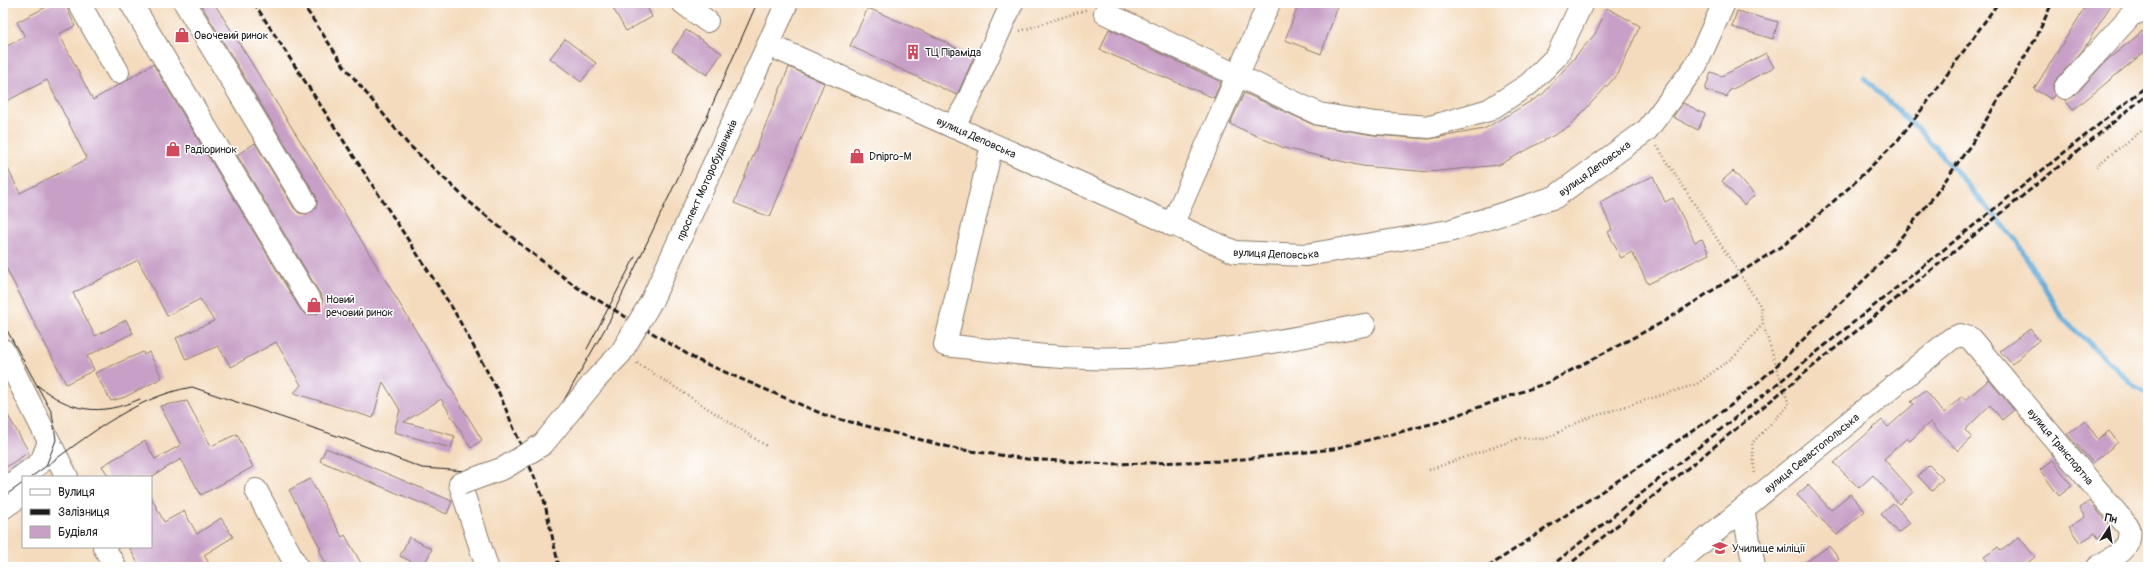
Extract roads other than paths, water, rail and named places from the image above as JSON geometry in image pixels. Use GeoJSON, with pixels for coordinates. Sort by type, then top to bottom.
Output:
{"type":"FeatureCollection","features":[{"type":"Feature","properties":{"kind":"street"},"geometry":{"type":"LineString","coordinates":[[79,3],[118,72]]}},
{"type":"Feature","properties":{"kind":"street"},"geometry":{"type":"LineString","coordinates":[[131,3],[311,303]]}},
{"type":"Feature","properties":{"kind":"street"},"geometry":{"type":"LineString","coordinates":[[185,3],[305,202]]}},
{"type":"Feature","properties":{"kind":"street"},"geometry":{"type":"LineString","coordinates":[[683,3],[707,21]]}},
{"type":"Feature","properties":{"kind":"street","name":"проспект Моторобудівників"},"geometry":{"type":"LineString","coordinates":[[487,567],[460,484],[504,468],[543,444],[597,378],[621,353],[652,300],[787,3]]}},
{"type":"Feature","properties":{"kind":"street"},"geometry":{"type":"LineString","coordinates":[[953,127],[967,103],[1012,3]]}},
{"type":"Feature","properties":{"kind":"street"},"geometry":{"type":"LineString","coordinates":[[1172,225],[1269,3]]}},
{"type":"Feature","properties":{"kind":"street"},"geometry":{"type":"LineString","coordinates":[[1099,10],[1319,114],[1375,124],[1430,127],[1489,110],[1529,84],[1557,56],[1582,3]]}},
{"type":"Feature","properties":{"kind":"street","name":"вулиця Деповська"},"geometry":{"type":"LineString","coordinates":[[769,45],[1235,252],[1306,255],[1449,231],[1556,197],[1647,130],[1696,65],[1724,3]]}},
{"type":"Feature","properties":{"kind":"street"},"geometry":{"type":"LineString","coordinates":[[2065,88],[2131,15],[2148,8]]}},
{"type":"Feature","properties":{"kind":"street"},"geometry":{"type":"LineString","coordinates":[[992,145],[945,345],[1047,357],[1147,358],[1267,343],[1364,325]]}},
{"type":"Feature","properties":{"kind":"street","name":"вулиця Транспортна"},"geometry":{"type":"LineString","coordinates":[[1951,339],[1960,335],[1970,338],[2129,528],[2131,538],[2128,546],[2098,567]]}},
{"type":"Feature","properties":{"kind":"street","name":"вулиця Севастопольська"},"geometry":{"type":"LineString","coordinates":[[1672,567],[1951,339]]}},
{"type":"Feature","properties":{"kind":"street"},"geometry":{"type":"LineString","coordinates":[[3,350],[49,442],[59,474]]}},
{"type":"Feature","properties":{"kind":"street"},"geometry":{"type":"LineString","coordinates":[[3,490],[41,462],[49,442]]}},
{"type":"Feature","properties":{"kind":"street"},"geometry":{"type":"LineString","coordinates":[[256,490],[297,567]]}},
{"type":"Feature","properties":{"kind":"street"},"geometry":{"type":"LineString","coordinates":[[3,508],[22,495]]}},
{"type":"Feature","properties":{"kind":"street"},"geometry":{"type":"LineString","coordinates":[[1750,503],[1754,567]]}},
{"type":"Feature","properties":{"kind":"street"},"geometry":{"type":"LineString","coordinates":[[105,548],[115,567]]}},
{"type":"Feature","properties":{"kind":"waterway"},"geometry":{"type":"LineString","coordinates":[[1864,78],[1924,135],[2016,240],[2064,320],[2136,387],[2148,393]]}},
{"type":"Feature","properties":{"kind":"tram line"},"geometry":{"type":"LineString","coordinates":[[32,476],[88,436],[127,411],[169,393],[192,387],[346,439],[422,468],[467,471],[506,459],[533,440],[560,407],[610,320],[706,119],[757,3]]}},
{"type":"Feature","properties":{"kind":"tram line"},"geometry":{"type":"LineString","coordinates":[[587,349],[635,257]]}},
{"type":"Feature","properties":{"kind":"tram line"},"geometry":{"type":"LineString","coordinates":[[3,323],[52,413],[56,440],[46,466]]}},
{"type":"Feature","properties":{"kind":"tram line"},"geometry":{"type":"LineString","coordinates":[[37,385],[62,401],[86,409],[98,410],[111,408],[125,405],[140,399]]}},
{"type":"Feature","properties":{"kind":"tram line"},"geometry":{"type":"LineString","coordinates":[[3,497],[22,484]]}},
{"type":"Feature","properties":{"kind":"railway"},"geometry":{"type":"LineString","coordinates":[[254,3],[453,309],[499,393],[544,500],[559,567]]}},
{"type":"Feature","properties":{"kind":"railway"},"geometry":{"type":"LineString","coordinates":[[302,3],[344,66],[407,143],[467,200],[525,248],[578,288],[697,360],[827,416],[957,449],[1027,459],[1109,464],[1225,461],[1333,449],[1435,423],[1549,382],[1663,322],[1785,244],[1852,185],[1898,140],[1926,104],[1998,3]]}},
{"type":"Feature","properties":{"kind":"railway"},"geometry":{"type":"LineString","coordinates":[[1488,567],[1730,406],[1770,372],[1878,266],[1935,195],[1972,143],[2036,38],[2052,3]]}},
{"type":"Feature","properties":{"kind":"railway"},"geometry":{"type":"LineString","coordinates":[[1550,567],[2148,85]]}},
{"type":"Feature","properties":{"kind":"railway"},"geometry":{"type":"LineString","coordinates":[[1566,567],[2148,94]]}},
{"type":"Feature","properties":{"kind":"place","name":"Овочевий ринок"},"geometry":{"type":"Point","coordinates":[182,35]}},
{"type":"Feature","properties":{"kind":"place","name":"ТЦ Піраміда"},"geometry":{"type":"Point","coordinates":[913,52]}},
{"type":"Feature","properties":{"kind":"place","name":"Радіоринок"},"geometry":{"type":"Point","coordinates":[173,149]}},
{"type":"Feature","properties":{"kind":"place","name":"Dnipro-M"},"geometry":{"type":"Point","coordinates":[857,156]}},
{"type":"Feature","properties":{"kind":"place","name":"Новий речовий ринок"},"geometry":{"type":"Point","coordinates":[314,305]}},
{"type":"Feature","properties":{"kind":"place","name":"Училище міліції"},"geometry":{"type":"Point","coordinates":[1720,548]}}]}
